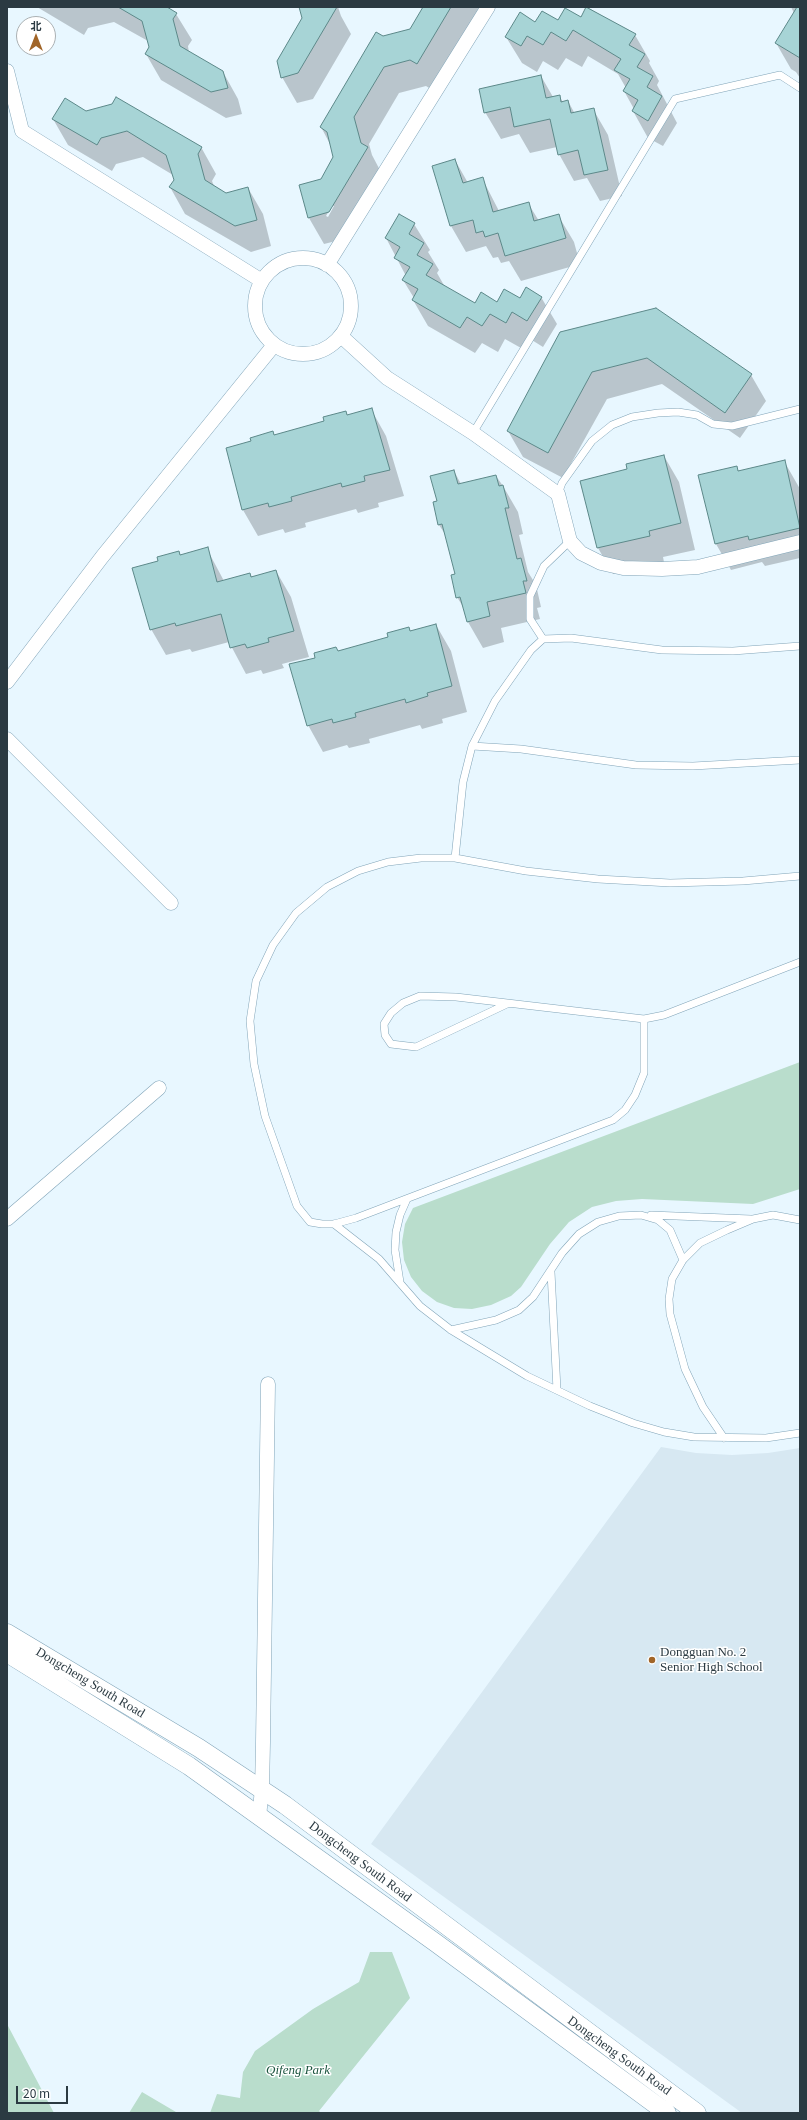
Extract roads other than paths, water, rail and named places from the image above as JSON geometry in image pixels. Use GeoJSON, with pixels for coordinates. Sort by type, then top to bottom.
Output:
{"type":"FeatureCollection","features":[{"type":"Feature","properties":{"kind":"street"},"geometry":{"type":"LineString","coordinates":[[327,265],[488,7]]}},
{"type":"Feature","properties":{"kind":"street"},"geometry":{"type":"LineString","coordinates":[[7,71],[22,131],[262,281]]}},
{"type":"Feature","properties":{"kind":"street"},"geometry":{"type":"LineString","coordinates":[[304,258],[327,265],[341,277],[350,296],[352,310],[349,322],[341,336],[332,345],[320,352],[304,355],[288,352],[274,345],[261,330],[255,313],[255,301],[262,281],[271,270],[283,263],[304,258]]}},
{"type":"Feature","properties":{"kind":"street"},"geometry":{"type":"LineString","coordinates":[[341,336],[387,378],[473,433],[558,494],[570,541],[580,553],[601,563],[623,568],[662,569],[698,567],[800,542]]}},
{"type":"Feature","properties":{"kind":"street"},"geometry":{"type":"LineString","coordinates":[[7,682],[102,558],[274,345]]}},
{"type":"Feature","properties":{"kind":"street"},"geometry":{"type":"LineString","coordinates":[[7,739],[171,903]]}},
{"type":"Feature","properties":{"kind":"street"},"geometry":{"type":"LineString","coordinates":[[7,1219],[159,1088]]}},
{"type":"Feature","properties":{"kind":"street"},"geometry":{"type":"LineString","coordinates":[[258,1816],[262,1790],[268,1384]]}},
{"type":"Feature","properties":{"kind":"street","name":"Dongcheng South Road"},"geometry":{"type":"LineString","coordinates":[[7,1632],[198,1748],[285,1805],[697,2113]]}},
{"type":"Feature","properties":{"kind":"street","name":"Dongcheng South Road"},"geometry":{"type":"LineString","coordinates":[[7,1653],[189,1766],[667,2113]]}},
{"type":"Feature","properties":{"kind":"lane"},"geometry":{"type":"LineString","coordinates":[[473,433],[675,100],[780,75],[800,88]]}},
{"type":"Feature","properties":{"kind":"lane"},"geometry":{"type":"LineString","coordinates":[[558,494],[562,483],[592,441],[612,425],[632,417],[678,412],[697,415],[713,424],[732,426],[800,409]]}},
{"type":"Feature","properties":{"kind":"lane"},"geometry":{"type":"LineString","coordinates":[[544,639],[530,619],[530,596],[544,566],[570,541]]}},
{"type":"Feature","properties":{"kind":"lane"},"geometry":{"type":"LineString","coordinates":[[455,858],[463,782],[472,746],[495,701],[531,650],[544,639],[571,638],[670,650],[733,651],[800,646]]}},
{"type":"Feature","properties":{"kind":"lane"},"geometry":{"type":"LineString","coordinates":[[472,746],[520,749],[636,765],[693,766],[800,760]]}},
{"type":"Feature","properties":{"kind":"lane"},"geometry":{"type":"LineString","coordinates":[[644,1019],[644,1073],[635,1095],[625,1110],[613,1120],[334,1224],[310,1222],[297,1206],[265,1116],[254,1064],[250,1021],[256,981],[273,945],[296,913],[327,887],[358,870],[388,862],[421,858],[455,858],[526,871],[598,880],[678,883],[743,882],[800,876]]}},
{"type":"Feature","properties":{"kind":"lane"},"geometry":{"type":"LineString","coordinates":[[507,1004],[416,1047],[391,1044],[385,1035],[384,1024],[391,1013],[403,1002],[420,996],[456,997],[644,1019],[664,1015],[800,962]]}},
{"type":"Feature","properties":{"kind":"lane"},"geometry":{"type":"LineString","coordinates":[[401,1284],[396,1267],[395,1244],[400,1215],[407,1198]]}},
{"type":"Feature","properties":{"kind":"lane"},"geometry":{"type":"LineString","coordinates":[[451,1330],[496,1320],[520,1310],[533,1297],[551,1272],[562,1253],[579,1234],[598,1222],[619,1216],[641,1215],[753,1219]]}},
{"type":"Feature","properties":{"kind":"lane"},"geometry":{"type":"LineString","coordinates":[[641,1215],[658,1220],[670,1230],[683,1260]]}},
{"type":"Feature","properties":{"kind":"lane"},"geometry":{"type":"LineString","coordinates":[[724,1438],[703,1407],[685,1369],[670,1314],[669,1299],[672,1279],[683,1260],[700,1243],[753,1219],[773,1215],[799,1217]]}},
{"type":"Feature","properties":{"kind":"lane"},"geometry":{"type":"LineString","coordinates":[[334,1224],[379,1259],[420,1306],[451,1330],[528,1376],[590,1406],[633,1423],[664,1432],[694,1438],[766,1438],[800,1433]]}},
{"type":"Feature","properties":{"kind":"lane"},"geometry":{"type":"LineString","coordinates":[[551,1272],[556,1390]]}},
{"type":"Feature","properties":{"kind":"place","name":"Dongguan No. 2 Senior High School"},"geometry":{"type":"Point","coordinates":[652,1660]}},
{"type":"Feature","properties":{"kind":"park label","name":"Qifeng Park"},"geometry":{"type":"Point","coordinates":[298,2071]}}]}
